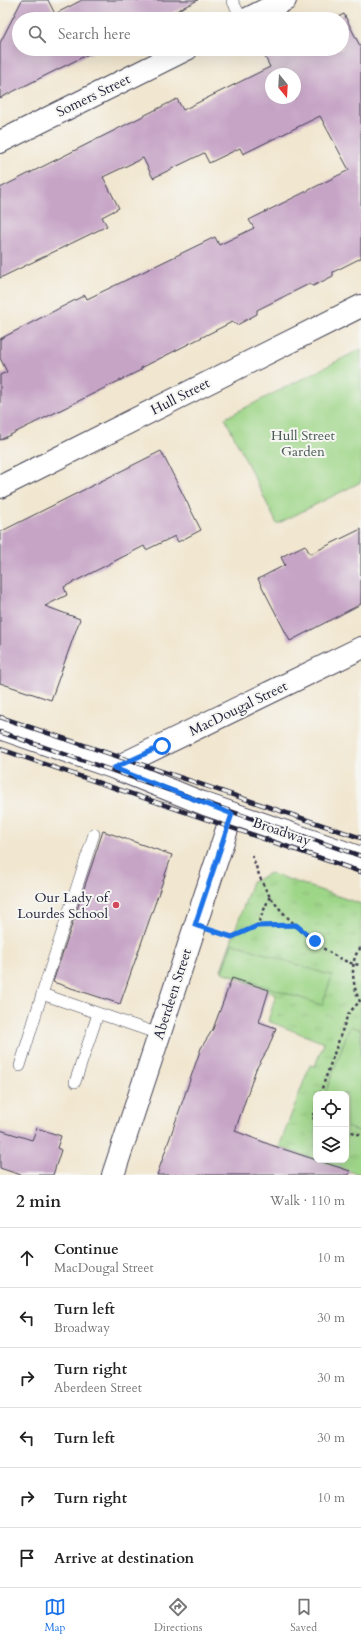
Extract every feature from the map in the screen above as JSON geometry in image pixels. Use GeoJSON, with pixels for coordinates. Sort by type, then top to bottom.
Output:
{"type":"FeatureCollection","features":[{"type":"Feature","properties":{"kind":"street"},"geometry":{"type":"LineString","coordinates":[[261,12],[285,0]]}},
{"type":"Feature","properties":{"kind":"street","name":"Somers Street"},"geometry":{"type":"LineString","coordinates":[[0,142],[173,56]]}},
{"type":"Feature","properties":{"kind":"street","name":"Hull Street"},"geometry":{"type":"LineString","coordinates":[[0,487],[361,306]]}},
{"type":"Feature","properties":{"kind":"street","name":"MacDougal Street"},"geometry":{"type":"LineString","coordinates":[[114,768],[361,648]]}},
{"type":"Feature","properties":{"kind":"street","name":"Broadway"},"geometry":{"type":"LineString","coordinates":[[0,728],[114,768],[232,814],[361,858]]}},
{"type":"Feature","properties":{"kind":"street","name":"Aberdeen Street"},"geometry":{"type":"LineString","coordinates":[[113,1175],[232,814]]}},
{"type":"Feature","properties":{"kind":"lane"},"geometry":{"type":"LineString","coordinates":[[232,0],[238,12]]}},
{"type":"Feature","properties":{"kind":"lane"},"geometry":{"type":"LineString","coordinates":[[20,1066],[94,834]]}},
{"type":"Feature","properties":{"kind":"lane"},"geometry":{"type":"LineString","coordinates":[[42,994],[159,1034]]}},
{"type":"Feature","properties":{"kind":"lane"},"geometry":{"type":"LineString","coordinates":[[75,1082],[98,1014]]}},
{"type":"Feature","properties":{"kind":"path"},"geometry":{"type":"LineString","coordinates":[[252,855],[262,884],[270,896],[296,925],[334,956],[353,965],[361,965]]}},
{"type":"Feature","properties":{"kind":"path"},"geometry":{"type":"LineString","coordinates":[[257,926],[270,896]]}},
{"type":"Feature","properties":{"kind":"path"},"geometry":{"type":"LineString","coordinates":[[195,925],[232,937],[257,926],[296,925]]}},
{"type":"Feature","properties":{"kind":"path"},"geometry":{"type":"LineString","coordinates":[[321,1091],[348,1014],[360,1002],[353,982],[353,965],[358,950],[361,948]]}},
{"type":"Feature","properties":{"kind":"path"},"geometry":{"type":"LineString","coordinates":[[349,1131],[361,1135]]}},
{"type":"Feature","properties":{"kind":"green space","name":"Hull Street Garden"},"geometry":{"type":"Polygon","coordinates":[[[361,349],[361,482],[277,524],[225,418],[361,349]]]}},
{"type":"Feature","properties":{"kind":"green space"},"geometry":{"type":"Polygon","coordinates":[[[270,873],[361,904],[361,1175],[325,1163],[349,1163],[349,1091],[313,1091],[313,1159],[279,1147],[310,1065],[315,1066],[324,1043],[268,1021],[276,995],[221,970],[252,882],[270,873]]]}},
{"type":"Feature","properties":{"kind":"green space"},"geometry":{"type":"Polygon","coordinates":[[[232,943],[332,976],[322,1005],[222,972],[232,943]]]}},
{"type":"Feature","properties":{"kind":"green space"},"geometry":{"type":"Polygon","coordinates":[[[350,1026],[361,1030],[361,1132],[349,1128],[349,1091],[326,1091],[350,1026]]]}},
{"type":"Feature","properties":{"kind":"building"},"geometry":{"type":"Polygon","coordinates":[[[22,0],[48,0],[54,12],[16,12],[22,0]]]}},
{"type":"Feature","properties":{"kind":"building"},"geometry":{"type":"Polygon","coordinates":[[[82,0],[198,0],[174,12],[59,12],[82,0]]]}},
{"type":"Feature","properties":{"kind":"building"},"geometry":{"type":"Polygon","coordinates":[[[12,20],[12,56],[85,56],[0,98],[0,43],[12,20]]]}},
{"type":"Feature","properties":{"kind":"building"},"geometry":{"type":"Polygon","coordinates":[[[349,24],[361,48],[361,258],[333,272],[333,276],[313,286],[309,284],[257,310],[257,314],[237,325],[232,322],[141,368],[141,370],[0,440],[0,375],[7,372],[0,358],[0,339],[85,295],[87,299],[215,237],[219,245],[254,228],[249,220],[349,170],[320,116],[243,154],[240,148],[209,163],[204,153],[153,178],[143,158],[103,177],[119,208],[102,217],[107,226],[0,278],[0,188],[177,99],[183,110],[265,69],[265,104],[301,104],[301,68],[268,68],[270,67],[264,56],[349,56],[349,24]]]}},
{"type":"Feature","properties":{"kind":"building"},"geometry":{"type":"Polygon","coordinates":[[[161,451],[201,530],[178,542],[175,536],[146,550],[144,546],[64,587],[67,595],[45,606],[80,619],[51,700],[0,683],[0,532],[161,451]]]}},
{"type":"Feature","properties":{"kind":"building"},"geometry":{"type":"Polygon","coordinates":[[[361,529],[361,604],[290,641],[258,579],[285,565],[281,557],[305,545],[310,554],[361,529]]]}},
{"type":"Feature","properties":{"kind":"building","name":"Our Lady of Lourdes School"},"geometry":{"type":"Polygon","coordinates":[[[103,831],[172,855],[120,1004],[53,982],[103,831]]]}},
{"type":"Feature","properties":{"kind":"building"},"geometry":{"type":"Polygon","coordinates":[[[232,978],[269,990],[259,1022],[276,1028],[268,1049],[256,1069],[235,1131],[313,1159],[313,1163],[326,1163],[350,1171],[349,1175],[157,1175],[201,1048],[213,1029],[232,978]]]}},
{"type":"Feature","properties":{"kind":"building"},"geometry":{"type":"Polygon","coordinates":[[[37,1128],[61,1136],[57,1148],[61,1150],[53,1175],[21,1175],[0,1168],[0,1130],[32,1140],[37,1128]]]}},
{"type":"Feature","properties":{"kind":"railway"},"geometry":{"type":"LineString","coordinates":[[0,717],[361,838]]}},
{"type":"Feature","properties":{"kind":"railway"},"geometry":{"type":"LineString","coordinates":[[0,732],[361,856]]}},
{"type":"Feature","properties":{"kind":"railway"},"geometry":{"type":"LineString","coordinates":[[0,749],[361,872]]}},
{"type":"Feature","properties":{"kind":"place","name":"Our Lady of Lourdes School"},"geometry":{"type":"Point","coordinates":[116,905]}},
{"type":"Feature","properties":{"kind":"route"},"geometry":{"type":"LineString","coordinates":[[162,746],[114,768],[232,814],[195,925],[232,937],[257,926],[296,925],[315,941]]}}]}
